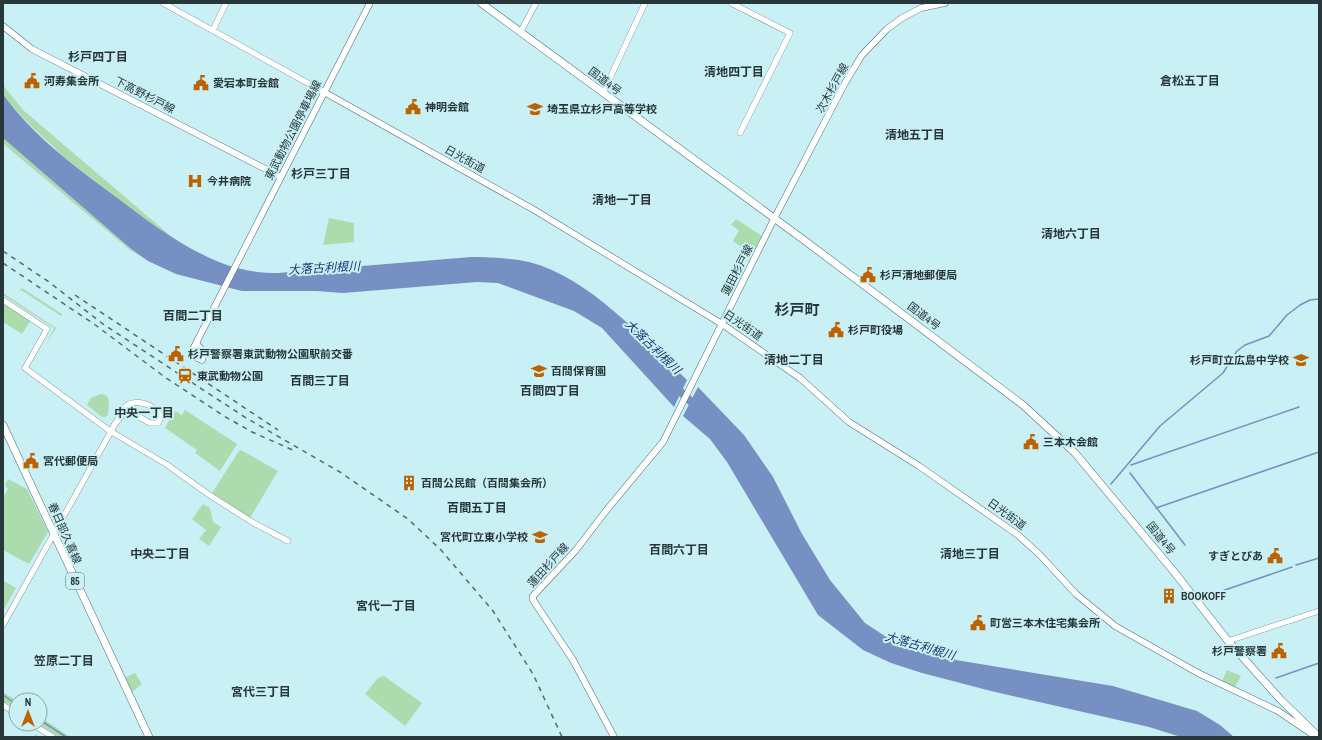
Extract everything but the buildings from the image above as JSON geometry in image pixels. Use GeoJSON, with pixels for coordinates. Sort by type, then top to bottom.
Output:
{"type":"FeatureCollection","features":[{"type":"Feature","properties":{"kind":"main road","name":"東武動物公園停車場線"},"geometry":{"type":"LineString","coordinates":[[197,344],[370,3]]}},
{"type":"Feature","properties":{"kind":"main road","name":"国道4号"},"geometry":{"type":"LineString","coordinates":[[481,3],[521,31],[1003,389],[1054,433],[1094,475],[1228,641],[1293,712]]}},
{"type":"Feature","properties":{"kind":"main road","name":"次木杉戸線"},"geometry":{"type":"LineString","coordinates":[[774,219],[845,83],[869,46],[887,29],[908,14],[929,6],[945,3]]}},
{"type":"Feature","properties":{"kind":"main road","name":"下高野杉戸線"},"geometry":{"type":"LineString","coordinates":[[3,26],[32,49],[281,177]]}},
{"type":"Feature","properties":{"kind":"main road","name":"日光街道"},"geometry":{"type":"LineString","coordinates":[[324,92],[535,210],[722,324],[800,378],[849,422],[919,466],[1022,538],[1050,565],[1076,594],[1115,626],[1198,673],[1278,711]]}},
{"type":"Feature","properties":{"kind":"main road","name":"蓮田杉戸線"},"geometry":{"type":"LineString","coordinates":[[614,737],[573,660],[533,600],[533,596],[576,550],[605,512],[663,442],[774,219]]}},
{"type":"Feature","properties":{"kind":"main road","name":"春日部久喜線"},"geometry":{"type":"LineString","coordinates":[[3,425],[149,737]]}},
{"type":"Feature","properties":{"kind":"main road"},"geometry":{"type":"LineString","coordinates":[[1278,711],[1283,706],[1283,702]]}},
{"type":"Feature","properties":{"kind":"main road"},"geometry":{"type":"LineString","coordinates":[[1278,711],[1293,712],[1318,737]]}},
{"type":"Feature","properties":{"kind":"main road"},"geometry":{"type":"LineString","coordinates":[[1278,711],[1318,737]]}},
{"type":"Feature","properties":{"kind":"street","name":"日光街道"},"geometry":{"type":"LineString","coordinates":[[163,3],[324,92]]}},
{"type":"Feature","properties":{"kind":"street"},"geometry":{"type":"LineString","coordinates":[[213,30],[226,3]]}},
{"type":"Feature","properties":{"kind":"street"},"geometry":{"type":"LineString","coordinates":[[521,31],[536,3]]}},
{"type":"Feature","properties":{"kind":"street"},"geometry":{"type":"LineString","coordinates":[[603,93],[645,3]]}},
{"type":"Feature","properties":{"kind":"street"},"geometry":{"type":"LineString","coordinates":[[731,3],[790,33],[740,133]]}},
{"type":"Feature","properties":{"kind":"street"},"geometry":{"type":"LineString","coordinates":[[3,300],[47,330],[25,368],[110,431],[166,464],[203,491],[252,522],[288,541]]}},
{"type":"Feature","properties":{"kind":"street"},"geometry":{"type":"LineString","coordinates":[[3,625],[110,431],[124,408],[133,402],[144,404],[158,412],[161,417],[158,423],[152,424],[130,412],[124,413],[114,425]]}},
{"type":"Feature","properties":{"kind":"street"},"geometry":{"type":"LineString","coordinates":[[1228,641],[1319,611]]}},
{"type":"Feature","properties":{"kind":"green space"},"geometry":{"type":"Polygon","coordinates":[[[3,85],[23,110],[172,237],[140,216],[64,157],[27,122],[8,101],[3,94],[3,85]]]}},
{"type":"Feature","properties":{"kind":"green space"},"geometry":{"type":"Polygon","coordinates":[[[3,138],[130,248],[148,261],[130,250],[13,152],[3,143],[3,138]]]}},
{"type":"Feature","properties":{"kind":"green space"},"geometry":{"type":"Polygon","coordinates":[[[329,218],[354,223],[354,242],[323,245],[329,218]]]}},
{"type":"Feature","properties":{"kind":"green space"},"geometry":{"type":"Polygon","coordinates":[[[736,219],[762,236],[752,254],[733,241],[739,230],[731,225],[736,219]]]}},
{"type":"Feature","properties":{"kind":"green space"},"geometry":{"type":"Polygon","coordinates":[[[22,288],[62,314],[61,316],[21,290],[18,292],[22,288]]]}},
{"type":"Feature","properties":{"kind":"green space"},"geometry":{"type":"Polygon","coordinates":[[[3,293],[56,328],[44,347],[54,328],[3,295],[3,293]]]}},
{"type":"Feature","properties":{"kind":"green space"},"geometry":{"type":"Polygon","coordinates":[[[3,303],[30,321],[22,334],[3,322],[3,303]]]}},
{"type":"Feature","properties":{"kind":"green space"},"geometry":{"type":"Polygon","coordinates":[[[100,394],[106,395],[109,400],[108,415],[105,417],[102,417],[87,405],[91,398],[100,394]]]}},
{"type":"Feature","properties":{"kind":"green space"},"geometry":{"type":"Polygon","coordinates":[[[185,410],[237,444],[220,471],[195,453],[197,450],[165,428],[175,411],[182,415],[185,410]]]}},
{"type":"Feature","properties":{"kind":"green space"},"geometry":{"type":"Polygon","coordinates":[[[241,450],[278,471],[250,518],[212,493],[241,450]]]}},
{"type":"Feature","properties":{"kind":"green space"},"geometry":{"type":"Polygon","coordinates":[[[8,479],[27,489],[48,532],[29,564],[3,550],[3,498],[8,489],[5,485],[8,479]]]}},
{"type":"Feature","properties":{"kind":"green space"},"geometry":{"type":"Polygon","coordinates":[[[203,504],[210,508],[213,522],[221,527],[209,546],[199,539],[206,530],[192,519],[203,504]]]}},
{"type":"Feature","properties":{"kind":"green space"},"geometry":{"type":"Polygon","coordinates":[[[4,581],[16,588],[3,611],[3,583],[4,581]]]}},
{"type":"Feature","properties":{"kind":"green space"},"geometry":{"type":"Polygon","coordinates":[[[1227,670],[1241,676],[1235,687],[1222,681],[1227,670]]]}},
{"type":"Feature","properties":{"kind":"green space"},"geometry":{"type":"Polygon","coordinates":[[[135,673],[142,684],[131,693],[124,678],[135,673]]]}},
{"type":"Feature","properties":{"kind":"green space"},"geometry":{"type":"Polygon","coordinates":[[[384,676],[422,703],[405,726],[365,694],[378,678],[384,676]]]}},
{"type":"Feature","properties":{"kind":"green space"},"geometry":{"type":"Polygon","coordinates":[[[3,692],[8,695],[8,704],[3,701],[3,692]]]}},
{"type":"Feature","properties":{"kind":"green space"},"geometry":{"type":"Polygon","coordinates":[[[48,722],[70,737],[59,737],[48,730],[48,722]]]}},
{"type":"Feature","properties":{"kind":"water"},"geometry":{"type":"Polygon","coordinates":[[[3,94],[14,109],[40,136],[82,172],[164,232],[205,256],[219,262],[248,270],[278,273],[471,257],[500,258],[529,262],[551,270],[573,281],[594,295],[614,311],[687,380],[674,407],[602,328],[574,311],[498,283],[477,282],[343,293],[316,291],[242,291],[176,274],[148,261],[130,248],[3,138],[3,94]]]}},
{"type":"Feature","properties":{"kind":"water"},"geometry":{"type":"Polygon","coordinates":[[[698,387],[744,435],[773,477],[802,534],[830,580],[865,623],[900,646],[938,657],[1113,686],[1197,711],[1220,725],[1234,737],[1181,737],[1149,727],[991,691],[922,673],[891,663],[863,650],[818,615],[727,462],[710,439],[683,416],[698,387]]]}},
{"type":"Feature","properties":{"kind":"waterway"},"geometry":{"type":"LineString","coordinates":[[1111,484],[1160,426],[1223,373],[1237,351],[1245,345],[1269,336],[1287,315],[1300,305],[1310,300],[1319,299]]}},
{"type":"Feature","properties":{"kind":"waterway","name":"大落古利根川"},"geometry":{"type":"LineString","coordinates":[[673,385],[698,408]]}},
{"type":"Feature","properties":{"kind":"waterway"},"geometry":{"type":"LineString","coordinates":[[1131,465],[1299,407]]}},
{"type":"Feature","properties":{"kind":"waterway"},"geometry":{"type":"LineString","coordinates":[[1156,508],[1319,452]]}},
{"type":"Feature","properties":{"kind":"waterway"},"geometry":{"type":"LineString","coordinates":[[1130,473],[1185,545]]}},
{"type":"Feature","properties":{"kind":"waterway"},"geometry":{"type":"LineString","coordinates":[[1296,565],[1319,558]]}},
{"type":"Feature","properties":{"kind":"waterway"},"geometry":{"type":"LineString","coordinates":[[1222,591],[1292,567]]}},
{"type":"Feature","properties":{"kind":"waterway"},"geometry":{"type":"LineString","coordinates":[[1276,678],[1319,663]]}},
{"type":"Feature","properties":{"kind":"waterway"},"geometry":{"type":"LineString","coordinates":[[3,695],[8,698]]}},
{"type":"Feature","properties":{"kind":"waterway"},"geometry":{"type":"LineString","coordinates":[[48,725],[66,737]]}},
{"type":"Feature","properties":{"kind":"railway"},"geometry":{"type":"LineString","coordinates":[[3,251],[49,282],[103,324],[243,416],[340,472],[408,519],[441,550],[493,611],[533,674],[562,737]]}},
{"type":"Feature","properties":{"kind":"railway"},"geometry":{"type":"LineString","coordinates":[[3,263],[94,324],[166,378],[224,416],[252,432],[295,451]]}},
{"type":"Feature","properties":{"kind":"railway"},"geometry":{"type":"LineString","coordinates":[[75,295],[278,430]]}},
{"type":"Feature","properties":{"kind":"place","name":"河寿集会所"},"geometry":{"type":"Point","coordinates":[32,81]}},
{"type":"Feature","properties":{"kind":"place","name":"愛宕本町会館"},"geometry":{"type":"Point","coordinates":[201,83]}},
{"type":"Feature","properties":{"kind":"place","name":"神明会館"},"geometry":{"type":"Point","coordinates":[413,107]}},
{"type":"Feature","properties":{"kind":"place","name":"埼玉県立杉戸高等学校"},"geometry":{"type":"Point","coordinates":[535,109]}},
{"type":"Feature","properties":{"kind":"place","name":"今井病院"},"geometry":{"type":"Point","coordinates":[195,181]}},
{"type":"Feature","properties":{"kind":"place","name":"杉戸清地郵便局"},"geometry":{"type":"Point","coordinates":[868,275]}},
{"type":"Feature","properties":{"kind":"place","name":"杉戸町役場"},"geometry":{"type":"Point","coordinates":[836,330]}},
{"type":"Feature","properties":{"kind":"place","name":"杉戸警察署東武動物公園駅前交番"},"geometry":{"type":"Point","coordinates":[176,354]}},
{"type":"Feature","properties":{"kind":"place","name":"杉戸町立広島中学校"},"geometry":{"type":"Point","coordinates":[1301,360]}},
{"type":"Feature","properties":{"kind":"place","name":"百間保育園"},"geometry":{"type":"Point","coordinates":[539,371]}},
{"type":"Feature","properties":{"kind":"place","name":"東武動物公園"},"geometry":{"type":"Point","coordinates":[185,376]}},
{"type":"Feature","properties":{"kind":"place","name":"三本木会館"},"geometry":{"type":"Point","coordinates":[1031,442]}},
{"type":"Feature","properties":{"kind":"place","name":"宮代郵便局"},"geometry":{"type":"Point","coordinates":[31,461]}},
{"type":"Feature","properties":{"kind":"place","name":"百間公民館（百間集会所）"},"geometry":{"type":"Point","coordinates":[409,483]}},
{"type":"Feature","properties":{"kind":"place","name":"宮代町立東小学校"},"geometry":{"type":"Point","coordinates":[540,537]}},
{"type":"Feature","properties":{"kind":"place","name":"すぎとぴあ"},"geometry":{"type":"Point","coordinates":[1275,556]}},
{"type":"Feature","properties":{"kind":"place","name":"BOOKOFF"},"geometry":{"type":"Point","coordinates":[1169,596]}},
{"type":"Feature","properties":{"kind":"place","name":"町営三本木住宅集会所"},"geometry":{"type":"Point","coordinates":[978,623]}},
{"type":"Feature","properties":{"kind":"place","name":"杉戸警察署"},"geometry":{"type":"Point","coordinates":[1279,651]}},
{"type":"Feature","properties":{"kind":"district","name":"杉戸四丁目"},"geometry":{"type":"Point","coordinates":[98,57]}},
{"type":"Feature","properties":{"kind":"district","name":"清地四丁目"},"geometry":{"type":"Point","coordinates":[734,72]}},
{"type":"Feature","properties":{"kind":"district","name":"倉松五丁目"},"geometry":{"type":"Point","coordinates":[1190,81]}},
{"type":"Feature","properties":{"kind":"district","name":"清地五丁目"},"geometry":{"type":"Point","coordinates":[915,135]}},
{"type":"Feature","properties":{"kind":"district","name":"杉戸三丁目"},"geometry":{"type":"Point","coordinates":[321,174]}},
{"type":"Feature","properties":{"kind":"district","name":"清地一丁目"},"geometry":{"type":"Point","coordinates":[622,200]}},
{"type":"Feature","properties":{"kind":"district","name":"清地六丁目"},"geometry":{"type":"Point","coordinates":[1071,234]}},
{"type":"Feature","properties":{"kind":"district","name":"杉戸町"},"geometry":{"type":"Point","coordinates":[797,310]}},
{"type":"Feature","properties":{"kind":"district","name":"百間二丁目"},"geometry":{"type":"Point","coordinates":[193,316]}},
{"type":"Feature","properties":{"kind":"district","name":"清地二丁目"},"geometry":{"type":"Point","coordinates":[794,360]}},
{"type":"Feature","properties":{"kind":"district","name":"百間三丁目"},"geometry":{"type":"Point","coordinates":[320,381]}},
{"type":"Feature","properties":{"kind":"district","name":"百間四丁目"},"geometry":{"type":"Point","coordinates":[550,391]}},
{"type":"Feature","properties":{"kind":"district","name":"中央一丁目"},"geometry":{"type":"Point","coordinates":[144,413]}},
{"type":"Feature","properties":{"kind":"district","name":"百間五丁目"},"geometry":{"type":"Point","coordinates":[477,508]}},
{"type":"Feature","properties":{"kind":"district","name":"百間六丁目"},"geometry":{"type":"Point","coordinates":[679,550]}},
{"type":"Feature","properties":{"kind":"district","name":"中央二丁目"},"geometry":{"type":"Point","coordinates":[160,554]}},
{"type":"Feature","properties":{"kind":"district","name":"清地三丁目"},"geometry":{"type":"Point","coordinates":[970,554]}},
{"type":"Feature","properties":{"kind":"district","name":"宮代一丁目"},"geometry":{"type":"Point","coordinates":[386,606]}},
{"type":"Feature","properties":{"kind":"district","name":"笠原二丁目"},"geometry":{"type":"Point","coordinates":[64,661]}},
{"type":"Feature","properties":{"kind":"district","name":"宮代三丁目"},"geometry":{"type":"Point","coordinates":[261,692]}}]}
